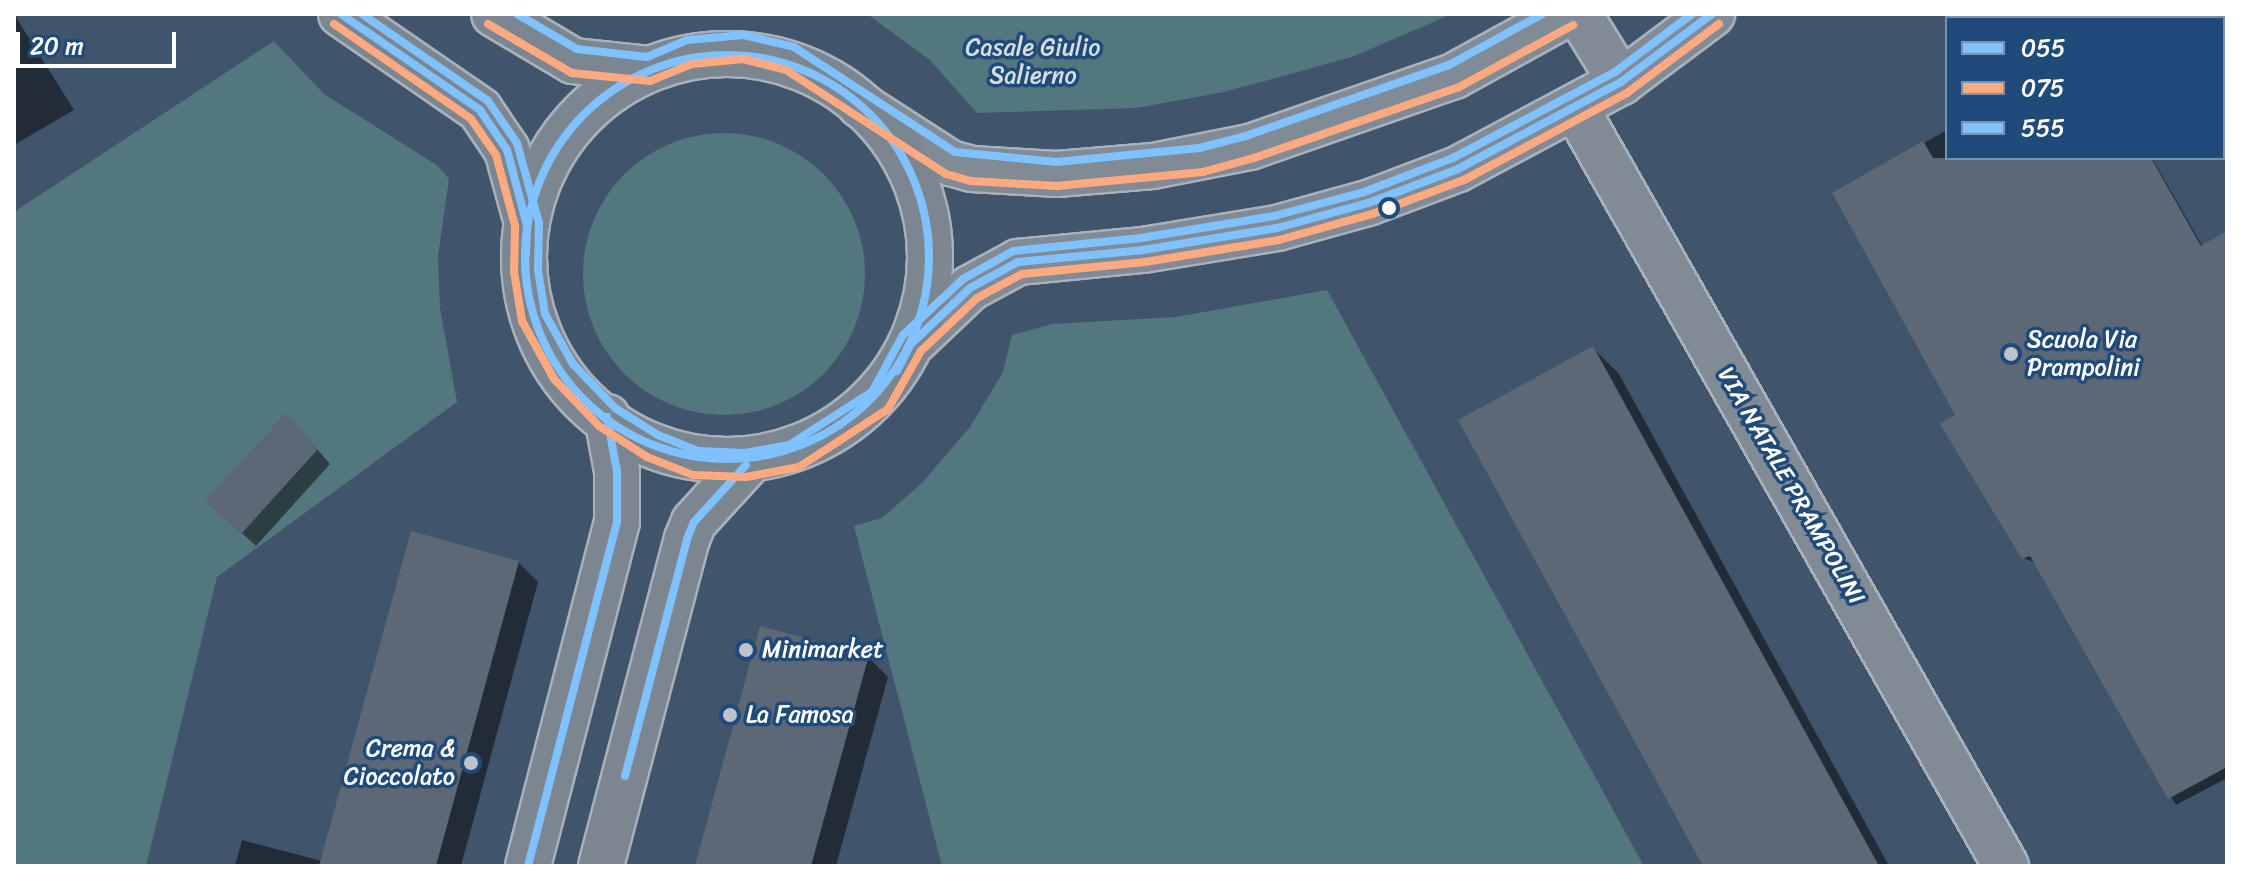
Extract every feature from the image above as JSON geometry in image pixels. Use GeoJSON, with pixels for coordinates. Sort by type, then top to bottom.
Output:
{"type":"FeatureCollection","features":[{"type":"Feature","properties":{"kind":"main road"},"geometry":{"type":"LineString","coordinates":[[341,14],[480,110],[507,150],[527,225]]}},
{"type":"Feature","properties":{"kind":"main road"},"geometry":{"type":"LineString","coordinates":[[494,14],[573,61],[649,69]]}},
{"type":"Feature","properties":{"kind":"main road"},"geometry":{"type":"LineString","coordinates":[[744,47],[791,59],[860,105],[898,152],[918,211],[924,275],[911,344],[881,400],[794,456],[746,465],[695,463],[652,446],[607,417],[563,371],[534,318],[526,271],[527,225],[541,173],[565,130],[598,100],[649,69],[689,52],[744,47]]}},
{"type":"Feature","properties":{"kind":"main road"},"geometry":{"type":"LineString","coordinates":[[528,866],[617,522],[617,471],[607,417]]}},
{"type":"Feature","properties":{"kind":"main road"},"geometry":{"type":"LineString","coordinates":[[601,866],[687,539],[694,522],[746,465]]}},
{"type":"Feature","properties":{"kind":"street"},"geometry":{"type":"LineString","coordinates":[[860,105],[950,163],[972,169],[1057,174],[1153,166],[1250,147],[1454,76],[1567,14]]}},
{"type":"Feature","properties":{"kind":"street"},"geometry":{"type":"LineString","coordinates":[[1579,14],[1621,82]]}},
{"type":"Feature","properties":{"kind":"street"},"geometry":{"type":"LineString","coordinates":[[911,344],[970,288],[1018,262],[1247,233],[1368,203],[1458,169],[1621,82],[1712,14]]}},
{"type":"Feature","properties":{"kind":"street","name":"VIA NATALE PRAMPOLINI"},"geometry":{"type":"LineString","coordinates":[[1575,107],[2006,866]]}},
{"type":"Feature","properties":{"kind":"green space","name":"Casale Giulio Salierno"},"geometry":{"type":"Polygon","coordinates":[[[867,14],[1452,14],[1352,57],[1224,92],[1136,108],[977,113],[930,60],[867,14]]]}},
{"type":"Feature","properties":{"kind":"green space"},"geometry":{"type":"Polygon","coordinates":[[[274,41],[324,94],[438,166],[449,179],[438,256],[440,308],[457,402],[217,577],[146,866],[14,866],[14,212],[274,41]]]}},
{"type":"Feature","properties":{"kind":"green space"},"geometry":{"type":"Polygon","coordinates":[[[738,133],[791,149],[824,174],[842,195],[855,220],[863,246],[863,302],[855,328],[842,353],[824,374],[803,392],[778,405],[752,413],[710,415],[657,399],[634,383],[615,364],[599,341],[585,302],[583,260],[599,207],[615,184],[634,165],[657,149],[696,135],[738,133]]]}},
{"type":"Feature","properties":{"kind":"green space"},"geometry":{"type":"Polygon","coordinates":[[[1327,290],[1644,866],[942,866],[854,526],[882,518],[922,483],[970,427],[1003,372],[1012,335],[1052,324],[1176,317],[1327,290]]]}},
{"type":"Feature","properties":{"kind":"building"},"geometry":{"type":"Polygon","coordinates":[[[1923,141],[1933,158],[1945,160],[2152,160],[2201,246],[2227,231],[2227,767],[2168,799],[2030,556],[2022,559],[1940,424],[1955,415],[1832,193],[1923,141]]]}},
{"type":"Feature","properties":{"kind":"building"},"geometry":{"type":"Polygon","coordinates":[[[1593,346],[1879,866],[1703,866],[1458,420],[1593,346]]]}},
{"type":"Feature","properties":{"kind":"building"},"geometry":{"type":"Polygon","coordinates":[[[286,413],[318,449],[241,534],[205,501],[286,413]]]}},
{"type":"Feature","properties":{"kind":"building"},"geometry":{"type":"Polygon","coordinates":[[[411,531],[519,561],[436,866],[319,866],[411,531]]]}},
{"type":"Feature","properties":{"kind":"building"},"geometry":{"type":"Polygon","coordinates":[[[760,626],[869,655],[811,866],[695,866],[760,626]]]}},
{"type":"Feature","properties":{"kind":"transit line","name":"055"},"geometry":{"type":"LineString","coordinates":[[341,14],[480,110],[507,150],[527,225],[526,255]]}},
{"type":"Feature","properties":{"kind":"transit line","name":"555"},"geometry":{"type":"LineString","coordinates":[[362,14],[488,101],[517,143],[539,223],[538,270],[545,314],[573,364],[615,408],[658,435],[698,451],[745,453],[789,445],[872,392],[903,335],[963,279],[1013,251],[1141,238],[1274,216],[1364,192],[1453,158],[1615,72],[1692,14]]}},
{"type":"Feature","properties":{"kind":"transit line","name":"555"},"geometry":{"type":"LineString","coordinates":[[517,14],[577,49],[647,57],[687,40],[744,35],[794,47],[955,152],[1057,162],[1199,148],[1246,136],[1449,65],[1542,14]]}},
{"type":"Feature","properties":{"kind":"transit line","name":"055"},"geometry":{"type":"LineString","coordinates":[[897,371],[911,344],[970,288],[1018,262],[1143,250],[1277,228],[1368,203],[1458,169],[1621,82],[1712,14]]}},
{"type":"Feature","properties":{"kind":"transit line","name":"075"},"geometry":{"type":"LineString","coordinates":[[334,24],[471,119],[496,155],[515,226],[514,272],[522,321],[554,379],[599,426],[647,457],[693,475],[746,477],[799,467],[888,409],[921,351],[977,298],[1022,274],[1145,262],[1279,240],[1372,214],[1464,180],[1627,93],[1719,24]]}},
{"type":"Feature","properties":{"kind":"transit line","name":"075"},"geometry":{"type":"LineString","coordinates":[[488,24],[572,73],[650,81],[692,64],[743,59],[786,70],[946,174],[971,181],[1057,186],[1203,172],[1254,158],[1459,87],[1573,25]]}},
{"type":"Feature","properties":{"kind":"transit line","name":"055"},"geometry":{"type":"LineString","coordinates":[[727,55],[766,58],[804,70],[839,89],[870,114],[895,145],[914,180],[926,218],[929,257],[926,296],[914,334],[895,369],[870,400],[839,425],[804,444],[766,456],[727,459],[688,456],[650,444],[615,425],[584,400],[559,369],[540,334],[528,296],[525,257],[528,218],[540,180],[559,145],[584,114],[615,89],[650,70],[688,58],[727,55]]}},
{"type":"Feature","properties":{"kind":"transit line","name":"055"},"geometry":{"type":"LineString","coordinates":[[528,866],[617,522],[617,471],[607,417]]}},
{"type":"Feature","properties":{"kind":"transit line","name":"055"},"geometry":{"type":"LineString","coordinates":[[625,776],[687,539],[694,522],[746,465]]}},
{"type":"Feature","properties":{"kind":"place","name":"Scuola Via Prampolini"},"geometry":{"type":"Point","coordinates":[2011,354]}},
{"type":"Feature","properties":{"kind":"place","name":"Minimarket"},"geometry":{"type":"Point","coordinates":[746,650]}},
{"type":"Feature","properties":{"kind":"place","name":"La Famosa"},"geometry":{"type":"Point","coordinates":[730,715]}},
{"type":"Feature","properties":{"kind":"place","name":"Crema & Cioccolato"},"geometry":{"type":"Point","coordinates":[471,763]}}]}
